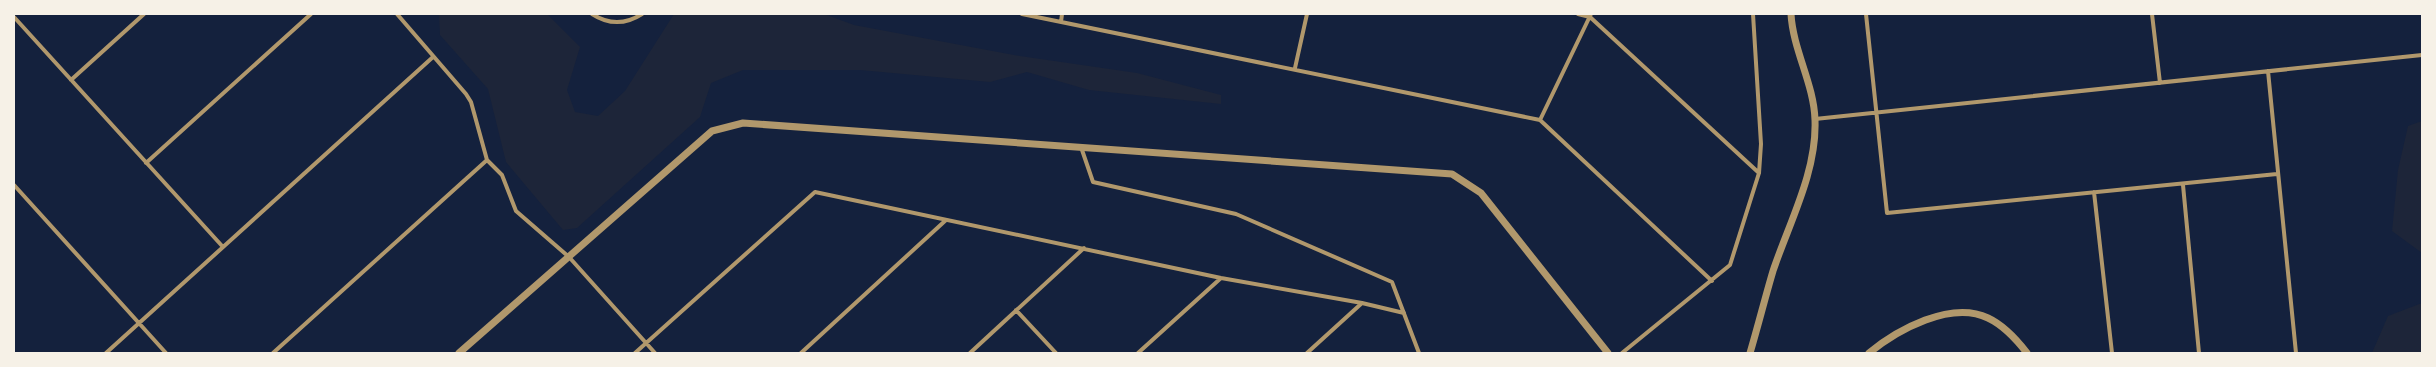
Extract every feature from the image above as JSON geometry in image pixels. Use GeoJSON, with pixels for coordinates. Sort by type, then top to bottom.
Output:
{"type":"FeatureCollection","features":[{"type":"Feature","properties":{"kind":"street"},"geometry":{"type":"LineString","coordinates":[[71,80],[144,14]]}},
{"type":"Feature","properties":{"kind":"street"},"geometry":{"type":"LineString","coordinates":[[146,164],[311,14]]}},
{"type":"Feature","properties":{"kind":"street"},"geometry":{"type":"LineString","coordinates":[[397,14],[471,102],[488,160],[502,175],[516,211],[568,257],[655,353]]}},
{"type":"Feature","properties":{"kind":"street"},"geometry":{"type":"LineString","coordinates":[[592,14],[601,20],[619,23],[627,22],[642,14]]}},
{"type":"Feature","properties":{"kind":"street"},"geometry":{"type":"LineString","coordinates":[[1022,14],[1295,68],[1540,120],[1712,281]]}},
{"type":"Feature","properties":{"kind":"street"},"geometry":{"type":"LineString","coordinates":[[1060,22],[1062,14]]}},
{"type":"Feature","properties":{"kind":"street"},"geometry":{"type":"LineString","coordinates":[[1295,68],[1307,14]]}},
{"type":"Feature","properties":{"kind":"street"},"geometry":{"type":"LineString","coordinates":[[1578,14],[1590,15],[1760,173]]}},
{"type":"Feature","properties":{"kind":"street"},"geometry":{"type":"LineString","coordinates":[[1622,353],[1712,281],[1730,264],[1760,173],[1761,144],[1753,14]]}},
{"type":"Feature","properties":{"kind":"street"},"geometry":{"type":"LineString","coordinates":[[1750,353],[1773,272],[1805,182],[1814,141],[1815,119],[1793,33],[1791,14]]}},
{"type":"Feature","properties":{"kind":"street"},"geometry":{"type":"LineString","coordinates":[[1866,14],[1887,213],[2094,192],[2183,185],[2277,174]]}},
{"type":"Feature","properties":{"kind":"street"},"geometry":{"type":"LineString","coordinates":[[2152,14],[2160,83]]}},
{"type":"Feature","properties":{"kind":"street"},"geometry":{"type":"LineString","coordinates":[[1540,120],[1590,15]]}},
{"type":"Feature","properties":{"kind":"street"},"geometry":{"type":"LineString","coordinates":[[14,17],[223,247]]}},
{"type":"Feature","properties":{"kind":"street"},"geometry":{"type":"LineString","coordinates":[[1815,119],[2422,55]]}},
{"type":"Feature","properties":{"kind":"street"},"geometry":{"type":"LineString","coordinates":[[106,353],[433,57]]}},
{"type":"Feature","properties":{"kind":"street"},"geometry":{"type":"LineString","coordinates":[[2268,71],[2277,174],[2296,353]]}},
{"type":"Feature","properties":{"kind":"street"},"geometry":{"type":"LineString","coordinates":[[459,353],[712,131],[743,123],[1081,146],[1452,174],[1481,194],[1608,353]]}},
{"type":"Feature","properties":{"kind":"street"},"geometry":{"type":"LineString","coordinates":[[1081,146],[1093,182],[1236,214],[1392,282],[1419,353]]}},
{"type":"Feature","properties":{"kind":"street"},"geometry":{"type":"LineString","coordinates":[[273,353],[488,160]]}},
{"type":"Feature","properties":{"kind":"street"},"geometry":{"type":"LineString","coordinates":[[14,185],[166,353]]}},
{"type":"Feature","properties":{"kind":"street"},"geometry":{"type":"LineString","coordinates":[[2183,185],[2199,353]]}},
{"type":"Feature","properties":{"kind":"street"},"geometry":{"type":"LineString","coordinates":[[635,353],[815,192],[1222,278],[1362,303],[1404,313]]}},
{"type":"Feature","properties":{"kind":"street"},"geometry":{"type":"LineString","coordinates":[[2094,192],[2112,353]]}},
{"type":"Feature","properties":{"kind":"street"},"geometry":{"type":"LineString","coordinates":[[801,353],[946,220]]}},
{"type":"Feature","properties":{"kind":"street"},"geometry":{"type":"LineString","coordinates":[[970,353],[1084,248]]}},
{"type":"Feature","properties":{"kind":"street"},"geometry":{"type":"LineString","coordinates":[[1138,353],[1222,278]]}},
{"type":"Feature","properties":{"kind":"street"},"geometry":{"type":"LineString","coordinates":[[1307,353],[1362,303]]}},
{"type":"Feature","properties":{"kind":"street"},"geometry":{"type":"LineString","coordinates":[[1016,310],[1056,353]]}},
{"type":"Feature","properties":{"kind":"street"},"geometry":{"type":"LineString","coordinates":[[1869,353],[1910,326],[1926,320],[1959,313],[1975,313],[1988,318],[2004,329],[2027,353]]}},
{"type":"Feature","properties":{"kind":"shaded area"},"geometry":{"type":"Polygon","coordinates":[[[439,14],[547,14],[580,47],[567,90],[575,112],[598,116],[625,91],[674,14],[824,14],[854,25],[1020,56],[1137,73],[1221,95],[1221,104],[1089,90],[1027,72],[990,82],[860,70],[743,70],[711,83],[700,117],[577,228],[563,230],[506,162],[488,89],[440,35],[439,14]]]}},
{"type":"Feature","properties":{"kind":"shaded area"},"geometry":{"type":"Polygon","coordinates":[[[2422,121],[2422,253],[2392,231],[2398,170],[2408,126],[2422,121]]]}},
{"type":"Feature","properties":{"kind":"shaded area"},"geometry":{"type":"Polygon","coordinates":[[[2422,303],[2422,353],[2372,353],[2388,316],[2422,303]]]}}]}
